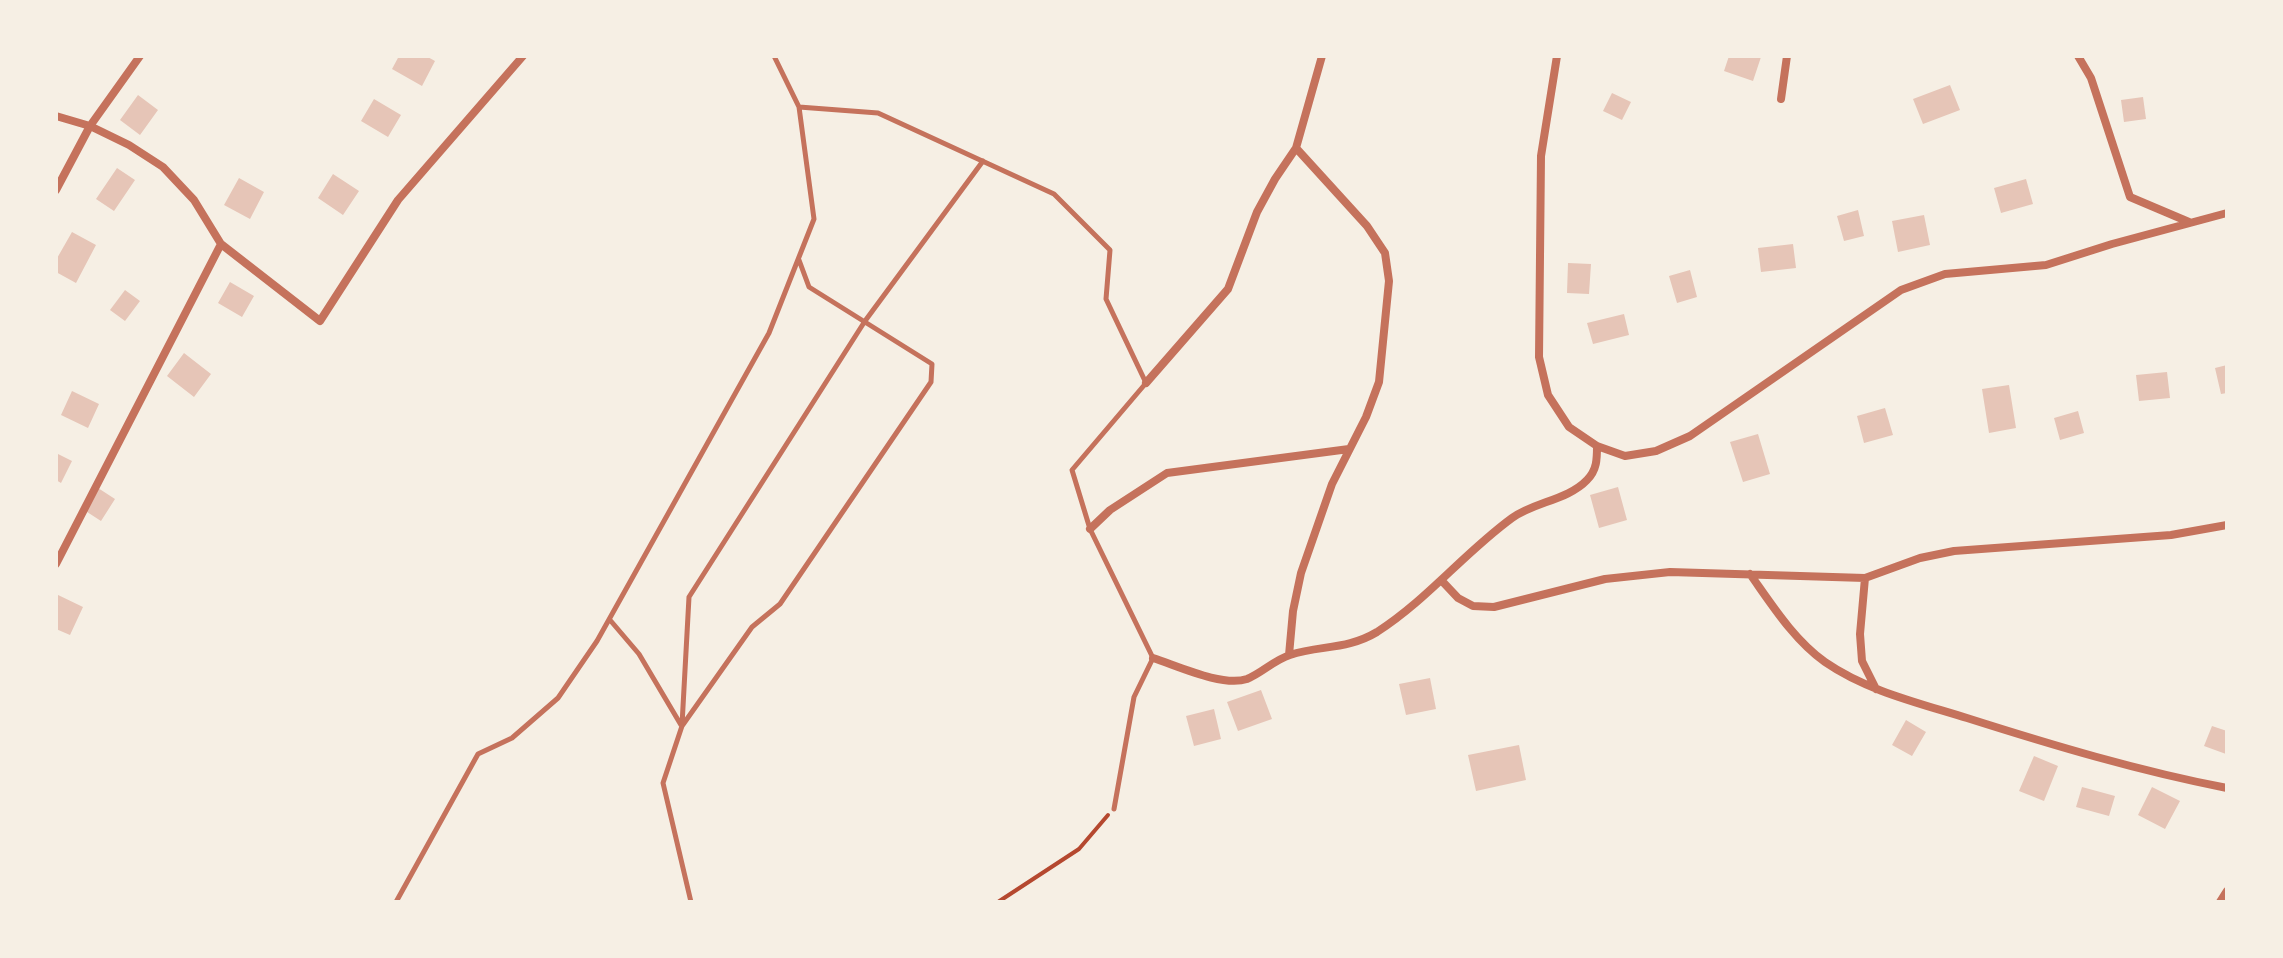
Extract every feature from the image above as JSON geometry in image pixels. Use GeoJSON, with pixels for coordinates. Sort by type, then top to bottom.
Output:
{"type":"FeatureCollection","features":[{"type":"Feature","properties":{"kind":"street"},"geometry":{"type":"LineString","coordinates":[[56,190],[90,126],[140,56]]}},
{"type":"Feature","properties":{"kind":"street"},"geometry":{"type":"LineString","coordinates":[[56,116],[90,126],[129,145],[163,167],[194,200],[221,244],[320,321],[398,200],[523,56]]}},
{"type":"Feature","properties":{"kind":"street"},"geometry":{"type":"LineString","coordinates":[[1146,383],[1228,289],[1257,212],[1296,148],[1322,56]]}},
{"type":"Feature","properties":{"kind":"street"},"geometry":{"type":"LineString","coordinates":[[1557,56],[1541,156],[1539,357],[1548,395],[1569,427],[1597,446],[1625,456],[1656,451],[1690,436],[1901,290],[1945,274],[1982,268],[2046,265],[2227,213]]}},
{"type":"Feature","properties":{"kind":"street"},"geometry":{"type":"LineString","coordinates":[[1781,99],[1787,56]]}},
{"type":"Feature","properties":{"kind":"street"},"geometry":{"type":"LineString","coordinates":[[2078,56],[2091,78],[2130,197],[2190,223]]}},
{"type":"Feature","properties":{"kind":"street"},"geometry":{"type":"LineString","coordinates":[[1289,655],[1293,611],[1301,573],[1332,484],[1366,417],[1379,382],[1389,281],[1385,253],[1367,226],[1296,148]]}},
{"type":"Feature","properties":{"kind":"street"},"geometry":{"type":"LineString","coordinates":[[56,564],[221,244]]}},
{"type":"Feature","properties":{"kind":"street"},"geometry":{"type":"LineString","coordinates":[[1153,658],[1215,679],[1245,680],[1289,655],[1348,646],[1376,632],[1442,581],[1466,555],[1526,508],[1572,491],[1587,480],[1597,465],[1597,446]]}},
{"type":"Feature","properties":{"kind":"street"},"geometry":{"type":"LineString","coordinates":[[1090,529],[1110,510],[1167,473],[1349,449]]}},
{"type":"Feature","properties":{"kind":"street"},"geometry":{"type":"LineString","coordinates":[[1442,581],[1458,598],[1473,606],[1494,607],[1605,579],[1670,572],[1865,578],[1920,558],[1954,551],[2171,535],[2227,525]]}},
{"type":"Feature","properties":{"kind":"street"},"geometry":{"type":"LineString","coordinates":[[1750,574],[1782,620],[1824,661],[1877,690],[2029,738],[2227,788]]}},
{"type":"Feature","properties":{"kind":"street"},"geometry":{"type":"LineString","coordinates":[[1865,578],[1860,634],[1862,661],[1877,690]]}},
{"type":"Feature","properties":{"kind":"street"},"geometry":{"type":"LineString","coordinates":[[2220,902],[2227,891]]}},
{"type":"Feature","properties":{"kind":"lane"},"geometry":{"type":"LineString","coordinates":[[396,902],[478,754],[512,738],[558,698],[610,620],[769,333],[814,219],[799,107],[774,56]]}},
{"type":"Feature","properties":{"kind":"lane"},"geometry":{"type":"LineString","coordinates":[[799,107],[878,113],[983,161],[1054,194],[1110,250],[1106,299],[1146,383],[1072,470],[1090,529],[1153,658],[1134,697],[1114,809]]}},
{"type":"Feature","properties":{"kind":"lane"},"geometry":{"type":"LineString","coordinates":[[691,902],[663,783],[682,726],[689,597],[865,321],[983,161]]}},
{"type":"Feature","properties":{"kind":"lane"},"geometry":{"type":"LineString","coordinates":[[682,726],[752,627],[780,604],[931,382],[932,364],[809,287],[799,259]]}},
{"type":"Feature","properties":{"kind":"lane"},"geometry":{"type":"LineString","coordinates":[[610,620],[639,654],[682,726]]}},
{"type":"Feature","properties":{"kind":"path"},"geometry":{"type":"LineString","coordinates":[[998,902],[1079,849],[1114,809]]}},
{"type":"Feature","properties":{"kind":"building"},"geometry":{"type":"Polygon","coordinates":[[[399,56],[426,56],[435,61],[422,86],[392,69],[399,56]]]}},
{"type":"Feature","properties":{"kind":"building"},"geometry":{"type":"Polygon","coordinates":[[[1729,56],[1761,57],[1753,81],[1724,71],[1729,56]]]}},
{"type":"Feature","properties":{"kind":"building"},"geometry":{"type":"Polygon","coordinates":[[[1950,85],[1960,110],[1923,124],[1913,99],[1950,85]]]}},
{"type":"Feature","properties":{"kind":"building"},"geometry":{"type":"Polygon","coordinates":[[[1612,93],[1631,102],[1622,120],[1603,111],[1612,93]]]}},
{"type":"Feature","properties":{"kind":"building"},"geometry":{"type":"Polygon","coordinates":[[[138,95],[158,110],[140,135],[120,120],[138,95]]]}},
{"type":"Feature","properties":{"kind":"building"},"geometry":{"type":"Polygon","coordinates":[[[2143,97],[2146,119],[2124,122],[2121,100],[2143,97]]]}},
{"type":"Feature","properties":{"kind":"building"},"geometry":{"type":"Polygon","coordinates":[[[374,99],[401,115],[388,137],[361,121],[374,99]]]}},
{"type":"Feature","properties":{"kind":"building"},"geometry":{"type":"Polygon","coordinates":[[[117,168],[135,180],[114,211],[96,199],[117,168]]]}},
{"type":"Feature","properties":{"kind":"building"},"geometry":{"type":"Polygon","coordinates":[[[333,174],[359,191],[343,215],[318,198],[333,174]]]}},
{"type":"Feature","properties":{"kind":"building"},"geometry":{"type":"Polygon","coordinates":[[[239,178],[264,192],[250,219],[224,205],[239,178]]]}},
{"type":"Feature","properties":{"kind":"building"},"geometry":{"type":"Polygon","coordinates":[[[2026,179],[2033,204],[2001,213],[1994,188],[2026,179]]]}},
{"type":"Feature","properties":{"kind":"building"},"geometry":{"type":"Polygon","coordinates":[[[1858,210],[1864,236],[1844,241],[1837,216],[1858,210]]]}},
{"type":"Feature","properties":{"kind":"building"},"geometry":{"type":"Polygon","coordinates":[[[1924,215],[1930,245],[1898,252],[1892,221],[1924,215]]]}},
{"type":"Feature","properties":{"kind":"building"},"geometry":{"type":"Polygon","coordinates":[[[72,232],[96,245],[76,283],[56,272],[56,260],[72,232]]]}},
{"type":"Feature","properties":{"kind":"building"},"geometry":{"type":"Polygon","coordinates":[[[1793,244],[1796,268],[1761,272],[1758,248],[1793,244]]]}},
{"type":"Feature","properties":{"kind":"building"},"geometry":{"type":"Polygon","coordinates":[[[1568,263],[1591,264],[1589,294],[1567,293],[1568,263]]]}},
{"type":"Feature","properties":{"kind":"building"},"geometry":{"type":"Polygon","coordinates":[[[1690,270],[1697,297],[1677,303],[1669,276],[1690,270]]]}},
{"type":"Feature","properties":{"kind":"building"},"geometry":{"type":"Polygon","coordinates":[[[230,282],[254,296],[242,317],[218,303],[230,282]]]}},
{"type":"Feature","properties":{"kind":"building"},"geometry":{"type":"Polygon","coordinates":[[[125,290],[140,301],[125,321],[110,310],[125,290]]]}},
{"type":"Feature","properties":{"kind":"building"},"geometry":{"type":"Polygon","coordinates":[[[1624,314],[1629,335],[1593,344],[1587,323],[1624,314]]]}},
{"type":"Feature","properties":{"kind":"building"},"geometry":{"type":"Polygon","coordinates":[[[184,353],[211,374],[194,397],[167,376],[184,353]]]}},
{"type":"Feature","properties":{"kind":"building"},"geometry":{"type":"Polygon","coordinates":[[[2227,365],[2227,393],[2221,394],[2215,368],[2227,365]]]}},
{"type":"Feature","properties":{"kind":"building"},"geometry":{"type":"Polygon","coordinates":[[[2167,372],[2170,398],[2139,401],[2136,375],[2167,372]]]}},
{"type":"Feature","properties":{"kind":"building"},"geometry":{"type":"Polygon","coordinates":[[[2009,385],[2016,428],[1989,433],[1982,389],[2009,385]]]}},
{"type":"Feature","properties":{"kind":"building"},"geometry":{"type":"Polygon","coordinates":[[[72,391],[99,404],[88,428],[61,415],[72,391]]]}},
{"type":"Feature","properties":{"kind":"building"},"geometry":{"type":"Polygon","coordinates":[[[1885,408],[1893,435],[1864,443],[1857,416],[1885,408]]]}},
{"type":"Feature","properties":{"kind":"building"},"geometry":{"type":"Polygon","coordinates":[[[2078,411],[2084,433],[2060,440],[2054,418],[2078,411]]]}},
{"type":"Feature","properties":{"kind":"building"},"geometry":{"type":"Polygon","coordinates":[[[1758,434],[1770,474],[1743,482],[1730,442],[1758,434]]]}},
{"type":"Feature","properties":{"kind":"building"},"geometry":{"type":"Polygon","coordinates":[[[56,453],[72,461],[61,483],[56,480],[56,453]]]}},
{"type":"Feature","properties":{"kind":"building"},"geometry":{"type":"Polygon","coordinates":[[[1618,487],[1627,520],[1599,528],[1590,495],[1618,487]]]}},
{"type":"Feature","properties":{"kind":"building"},"geometry":{"type":"Polygon","coordinates":[[[98,488],[115,499],[101,521],[84,510],[98,488]]]}},
{"type":"Feature","properties":{"kind":"building"},"geometry":{"type":"Polygon","coordinates":[[[56,594],[83,607],[70,635],[56,629],[56,594]]]}},
{"type":"Feature","properties":{"kind":"building"},"geometry":{"type":"Polygon","coordinates":[[[1430,678],[1436,709],[1406,715],[1399,684],[1430,678]]]}},
{"type":"Feature","properties":{"kind":"building"},"geometry":{"type":"Polygon","coordinates":[[[1261,690],[1272,719],[1238,731],[1227,702],[1261,690]]]}},
{"type":"Feature","properties":{"kind":"building"},"geometry":{"type":"Polygon","coordinates":[[[1214,709],[1221,739],[1194,746],[1186,716],[1214,709]]]}},
{"type":"Feature","properties":{"kind":"building"},"geometry":{"type":"Polygon","coordinates":[[[1906,720],[1926,732],[1912,756],[1892,745],[1906,720]]]}},
{"type":"Feature","properties":{"kind":"building"},"geometry":{"type":"Polygon","coordinates":[[[2212,726],[2227,731],[2226,754],[2204,746],[2212,726]]]}},
{"type":"Feature","properties":{"kind":"building"},"geometry":{"type":"Polygon","coordinates":[[[1519,745],[1526,780],[1476,791],[1468,755],[1519,745]]]}},
{"type":"Feature","properties":{"kind":"building"},"geometry":{"type":"Polygon","coordinates":[[[2034,756],[2058,766],[2044,801],[2019,791],[2034,756]]]}},
{"type":"Feature","properties":{"kind":"building"},"geometry":{"type":"Polygon","coordinates":[[[2082,787],[2115,796],[2109,816],[2076,807],[2082,787]]]}},
{"type":"Feature","properties":{"kind":"building"},"geometry":{"type":"Polygon","coordinates":[[[2152,787],[2180,801],[2165,829],[2138,815],[2152,787]]]}}]}
